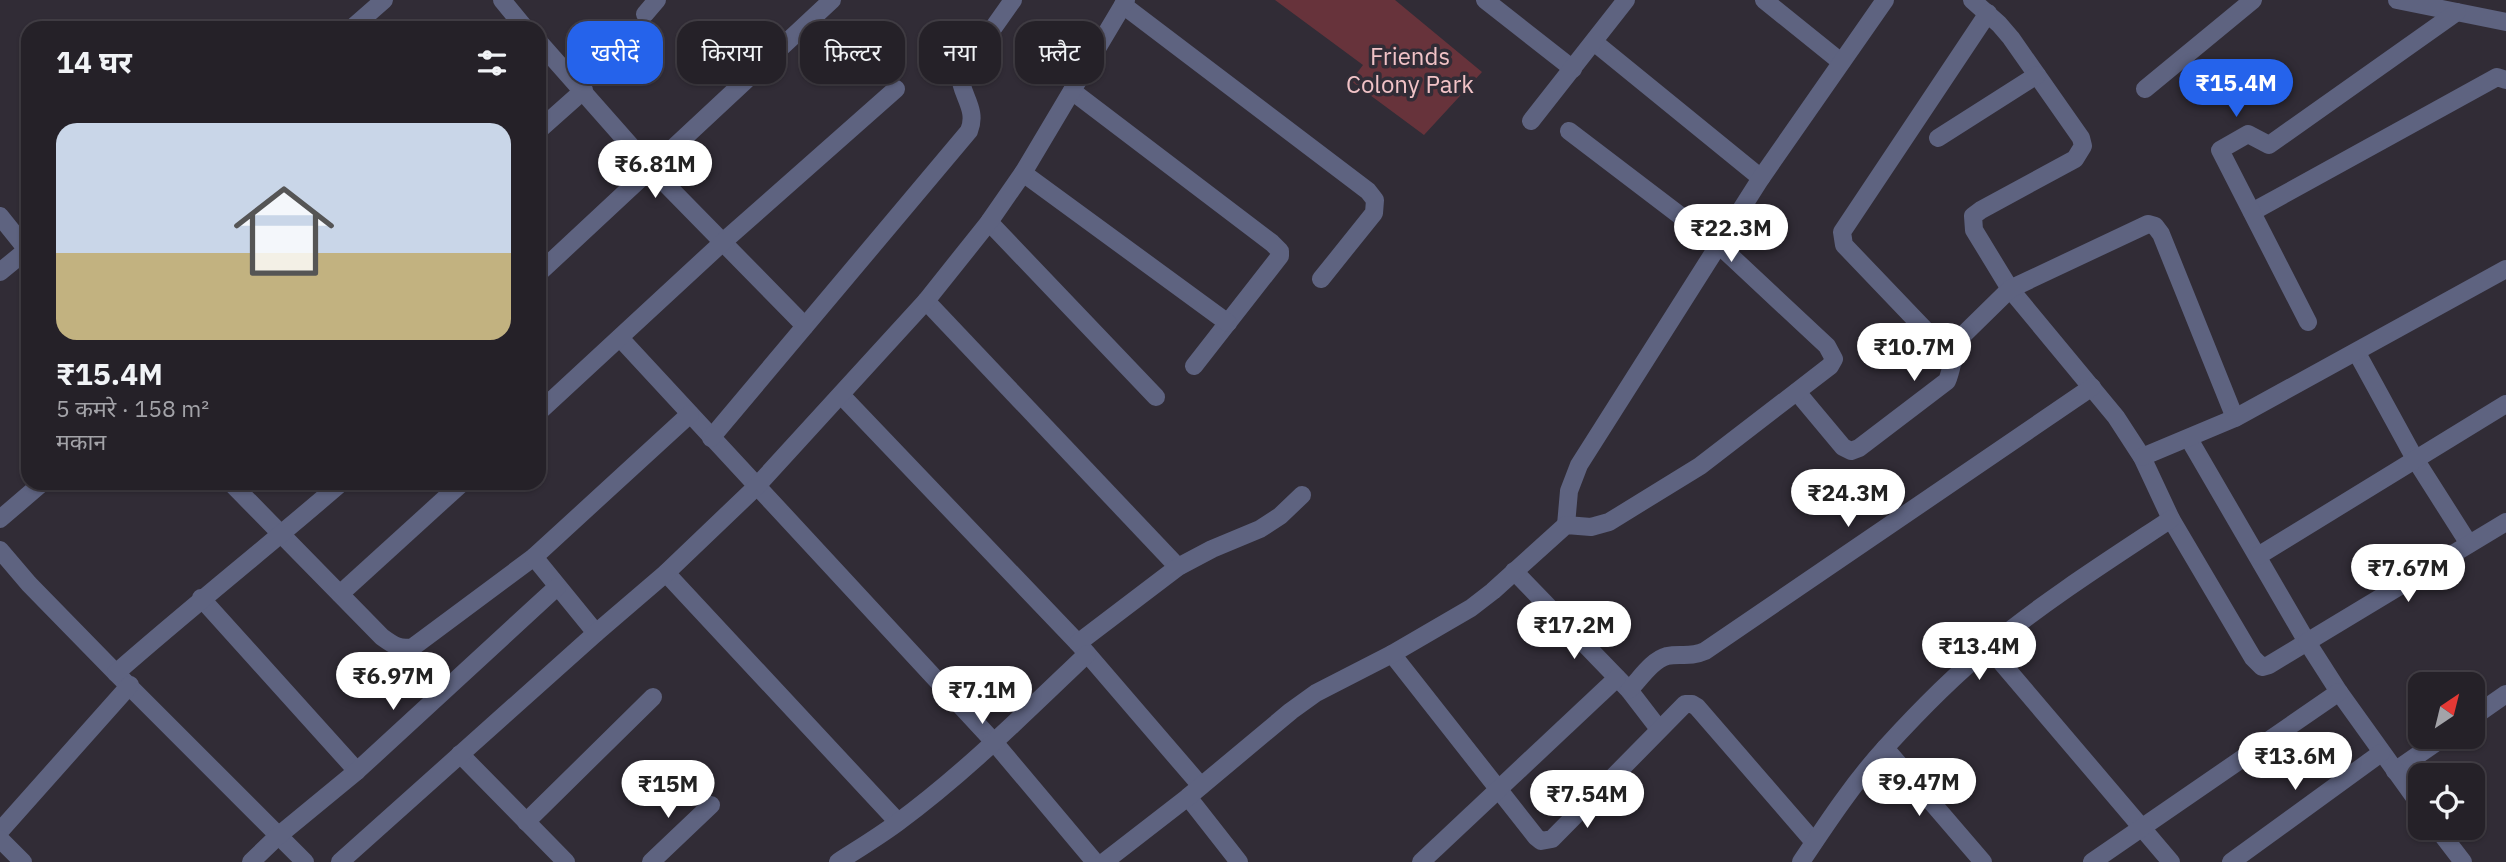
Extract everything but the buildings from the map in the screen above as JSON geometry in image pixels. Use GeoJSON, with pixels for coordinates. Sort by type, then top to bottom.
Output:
{"type":"FeatureCollection","features":[{"type":"Feature","properties":{"kind":"street"},"geometry":{"type":"LineString","coordinates":[[360,21],[384,0]]}},
{"type":"Feature","properties":{"kind":"street"},"geometry":{"type":"LineString","coordinates":[[502,0],[518,21]]}},
{"type":"Feature","properties":{"kind":"street"},"geometry":{"type":"LineString","coordinates":[[546,267],[832,0]]}},
{"type":"Feature","properties":{"kind":"street"},"geometry":{"type":"LineString","coordinates":[[711,438],[969,131],[973,112],[960,75],[1013,0]]}},
{"type":"Feature","properties":{"kind":"street"},"geometry":{"type":"LineString","coordinates":[[1485,0],[1573,69]]}},
{"type":"Feature","properties":{"kind":"street"},"geometry":{"type":"LineString","coordinates":[[1531,121],[1626,0]]}},
{"type":"Feature","properties":{"kind":"street"},"geometry":{"type":"LineString","coordinates":[[1764,0],[1841,62]]}},
{"type":"Feature","properties":{"kind":"street"},"geometry":{"type":"LineString","coordinates":[[1104,862],[1195,792],[1291,711],[1316,693],[1392,654],[1471,608],[1566,525],[1569,491],[1579,465],[1720,247],[1761,178],[1885,0]]}},
{"type":"Feature","properties":{"kind":"street"},"geometry":{"type":"LineString","coordinates":[[1972,0],[2011,38],[2081,138],[2083,146],[2075,159],[1973,216],[1974,230],[2010,289],[2116,417],[2142,457],[2171,519],[2256,663],[2262,667],[2269,665],[2506,522]]}},
{"type":"Feature","properties":{"kind":"street"},"geometry":{"type":"LineString","coordinates":[[2145,89],[2253,0]]}},
{"type":"Feature","properties":{"kind":"street"},"geometry":{"type":"LineString","coordinates":[[2397,0],[2506,22]]}},
{"type":"Feature","properties":{"kind":"street"},"geometry":{"type":"LineString","coordinates":[[340,862],[666,573],[756,487],[841,395],[926,301],[989,222],[1023,173],[1124,3],[1368,191],[1375,200],[1374,213],[1321,279]]}},
{"type":"Feature","properties":{"kind":"street"},"geometry":{"type":"LineString","coordinates":[[2308,322],[2220,150],[2248,134],[2269,145],[2457,12]]}},
{"type":"Feature","properties":{"kind":"street"},"geometry":{"type":"LineString","coordinates":[[1954,360],[1844,245],[1842,232],[1988,13]]}},
{"type":"Feature","properties":{"kind":"street"},"geometry":{"type":"LineString","coordinates":[[1594,42],[1761,178]]}},
{"type":"Feature","properties":{"kind":"street"},"geometry":{"type":"LineString","coordinates":[[546,50],[652,170],[805,326]]}},
{"type":"Feature","properties":{"kind":"street"},"geometry":{"type":"LineString","coordinates":[[1938,138],[2037,75]]}},
{"type":"Feature","properties":{"kind":"street"},"geometry":{"type":"LineString","coordinates":[[2252,212],[2497,77],[2506,80]]}},
{"type":"Feature","properties":{"kind":"street"},"geometry":{"type":"LineString","coordinates":[[546,406],[724,241],[896,89]]}},
{"type":"Feature","properties":{"kind":"street"},"geometry":{"type":"LineString","coordinates":[[546,124],[583,90]]}},
{"type":"Feature","properties":{"kind":"street"},"geometry":{"type":"LineString","coordinates":[[1072,91],[1277,246],[1280,256],[1194,366]]}},
{"type":"Feature","properties":{"kind":"street"},"geometry":{"type":"LineString","coordinates":[[1566,525],[1591,527],[1609,522],[1700,466],[1830,366],[1834,359],[1832,353],[1720,247],[1569,131]]}},
{"type":"Feature","properties":{"kind":"street"},"geometry":{"type":"LineString","coordinates":[[1023,173],[1228,323]]}},
{"type":"Feature","properties":{"kind":"street"},"geometry":{"type":"LineString","coordinates":[[0,216],[21,242]]}},
{"type":"Feature","properties":{"kind":"street"},"geometry":{"type":"LineString","coordinates":[[989,222],[1156,397]]}},
{"type":"Feature","properties":{"kind":"street"},"geometry":{"type":"LineString","coordinates":[[1797,392],[1838,442],[1851,451],[1859,448],[1947,381],[1954,360],[1955,346],[1960,338],[2010,289],[2148,224],[2155,226],[2161,234],[2235,418]]}},
{"type":"Feature","properties":{"kind":"street"},"geometry":{"type":"LineString","coordinates":[[0,272],[21,256]]}},
{"type":"Feature","properties":{"kind":"street"},"geometry":{"type":"LineString","coordinates":[[2142,457],[2235,418],[2506,269]]}},
{"type":"Feature","properties":{"kind":"street"},"geometry":{"type":"LineString","coordinates":[[926,301],[1178,567]]}},
{"type":"Feature","properties":{"kind":"street"},"geometry":{"type":"LineString","coordinates":[[620,338],[994,742],[1095,862]]}},
{"type":"Feature","properties":{"kind":"street"},"geometry":{"type":"LineString","coordinates":[[2357,352],[2415,459],[2469,544]]}},
{"type":"Feature","properties":{"kind":"street"},"geometry":{"type":"LineString","coordinates":[[1421,862],[1497,791],[1623,684],[1665,657],[1689,656],[1705,651],[2092,387]]}},
{"type":"Feature","properties":{"kind":"street"},"geometry":{"type":"LineString","coordinates":[[841,395],[1082,649],[1195,792],[1239,862]]}},
{"type":"Feature","properties":{"kind":"street"},"geometry":{"type":"LineString","coordinates":[[2258,556],[2506,404]]}},
{"type":"Feature","properties":{"kind":"street"},"geometry":{"type":"LineString","coordinates":[[238,490],[382,637],[395,647],[405,649],[413,646],[534,557],[690,414]]}},
{"type":"Feature","properties":{"kind":"street"},"geometry":{"type":"LineString","coordinates":[[2189,439],[2307,642],[2408,789]]}},
{"type":"Feature","properties":{"kind":"street"},"geometry":{"type":"LineString","coordinates":[[0,519],[34,490]]}},
{"type":"Feature","properties":{"kind":"street"},"geometry":{"type":"LineString","coordinates":[[116,673],[201,598],[333,490]]}},
{"type":"Feature","properties":{"kind":"street"},"geometry":{"type":"LineString","coordinates":[[340,594],[454,490]]}},
{"type":"Feature","properties":{"kind":"street"},"geometry":{"type":"LineString","coordinates":[[838,862],[898,822],[994,742],[1082,649],[1178,567],[1260,529],[1280,516],[1302,495]]}},
{"type":"Feature","properties":{"kind":"street"},"geometry":{"type":"LineString","coordinates":[[1801,862],[1858,780],[1925,706],[1989,648],[2056,596],[2171,519]]}},
{"type":"Feature","properties":{"kind":"street"},"geometry":{"type":"LineString","coordinates":[[0,550],[29,584],[116,673],[305,862]]}},
{"type":"Feature","properties":{"kind":"street"},"geometry":{"type":"LineString","coordinates":[[534,557],[596,633]]}},
{"type":"Feature","properties":{"kind":"street"},"geometry":{"type":"LineString","coordinates":[[1514,571],[1623,684],[1659,729]]}},
{"type":"Feature","properties":{"kind":"street"},"geometry":{"type":"LineString","coordinates":[[666,573],[898,822]]}},
{"type":"Feature","properties":{"kind":"street"},"geometry":{"type":"LineString","coordinates":[[251,862],[278,836],[357,771],[557,587]]}},
{"type":"Feature","properties":{"kind":"street"},"geometry":{"type":"LineString","coordinates":[[201,598],[357,771]]}},
{"type":"Feature","properties":{"kind":"street"},"geometry":{"type":"LineString","coordinates":[[1989,648],[2171,862]]}},
{"type":"Feature","properties":{"kind":"street"},"geometry":{"type":"LineString","coordinates":[[1392,654],[1497,791],[1536,837],[1547,841],[1552,839],[1680,707],[1692,704],[1814,842]]}},
{"type":"Feature","properties":{"kind":"street"},"geometry":{"type":"LineString","coordinates":[[0,831],[130,685]]}},
{"type":"Feature","properties":{"kind":"street"},"geometry":{"type":"LineString","coordinates":[[2092,862],[2339,692]]}},
{"type":"Feature","properties":{"kind":"street"},"geometry":{"type":"LineString","coordinates":[[2485,709],[2506,694]]}},
{"type":"Feature","properties":{"kind":"street"},"geometry":{"type":"LineString","coordinates":[[526,822],[653,697]]}},
{"type":"Feature","properties":{"kind":"street"},"geometry":{"type":"LineString","coordinates":[[1885,748],[1983,862]]}},
{"type":"Feature","properties":{"kind":"street"},"geometry":{"type":"LineString","coordinates":[[2395,771],[2427,749]]}},
{"type":"Feature","properties":{"kind":"street"},"geometry":{"type":"LineString","coordinates":[[2231,862],[2381,753]]}},
{"type":"Feature","properties":{"kind":"street"},"geometry":{"type":"LineString","coordinates":[[460,754],[566,862]]}},
{"type":"Feature","properties":{"kind":"street"},"geometry":{"type":"LineString","coordinates":[[652,862],[711,805]]}},
{"type":"Feature","properties":{"kind":"street"},"geometry":{"type":"LineString","coordinates":[[0,839],[23,862]]}},
{"type":"Feature","properties":{"kind":"street"},"geometry":{"type":"LineString","coordinates":[[2446,840],[2463,862]]}},
{"type":"Feature","properties":{"kind":"green space","name":"Friends Colony Park"},"geometry":{"type":"Polygon","coordinates":[[[1275,0],[1395,0],[1482,72],[1424,135],[1351,81],[1363,65],[1275,0]]]}}]}
